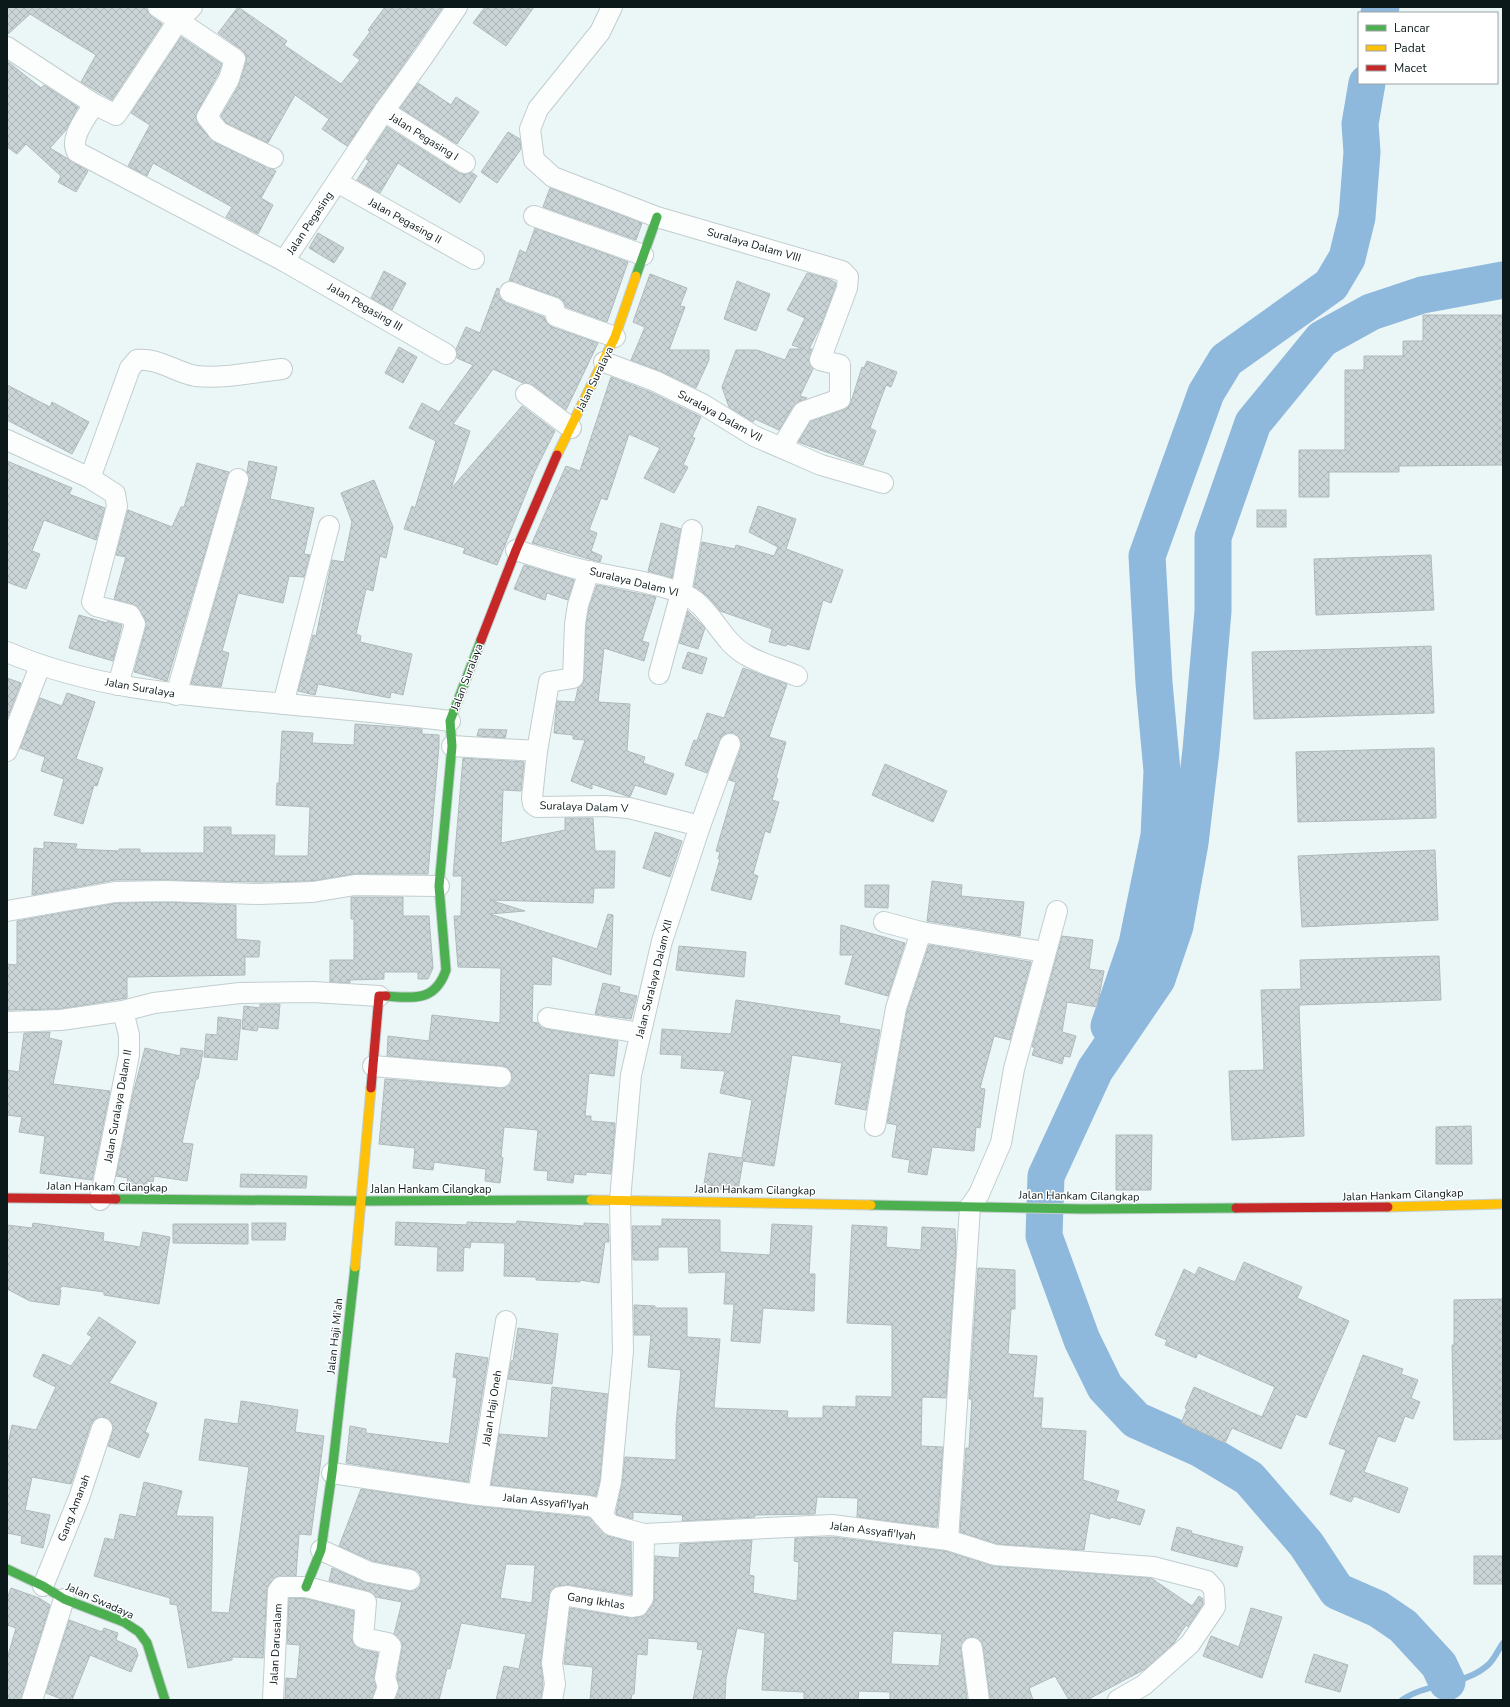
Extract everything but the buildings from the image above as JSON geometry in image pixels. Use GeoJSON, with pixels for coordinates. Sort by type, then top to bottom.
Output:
{"type":"FeatureCollection","features":[{"type":"Feature","properties":{"kind":"street"},"geometry":{"type":"LineString","coordinates":[[158,7],[235,59],[229,79],[207,117],[219,132],[272,158]]}},
{"type":"Feature","properties":{"kind":"street"},"geometry":{"type":"LineString","coordinates":[[7,47],[94,104],[116,115],[178,21],[192,7]]}},
{"type":"Feature","properties":{"kind":"street","name":"Jalan Pegasing"},"geometry":{"type":"LineString","coordinates":[[94,104],[75,138],[74,147],[77,152],[284,261],[384,112],[457,7]]}},
{"type":"Feature","properties":{"kind":"street","name":"Suralaya Dalam VIII"},"geometry":{"type":"LineString","coordinates":[[612,7],[600,32],[538,109],[530,129],[534,160],[553,177],[657,217],[842,271],[848,277],[847,288],[820,360],[840,365],[840,399],[803,412],[782,447]]}},
{"type":"Feature","properties":{"kind":"street","name":"Jalan Pegasing I"},"geometry":{"type":"LineString","coordinates":[[384,112],[465,163]]}},
{"type":"Feature","properties":{"kind":"street","name":"Jalan Pegasing II"},"geometry":{"type":"LineString","coordinates":[[337,182],[474,259]]}},
{"type":"Feature","properties":{"kind":"street"},"geometry":{"type":"LineString","coordinates":[[534,216],[643,255]]}},
{"type":"Feature","properties":{"kind":"street","name":"Jalan Suralaya"},"geometry":{"type":"LineString","coordinates":[[7,652],[40,666],[118,685],[176,695],[375,712],[450,721],[516,550],[548,476],[615,337],[657,217]]}},
{"type":"Feature","properties":{"kind":"street","name":"Jalan Pegasing III"},"geometry":{"type":"LineString","coordinates":[[284,261],[446,354]]}},
{"type":"Feature","properties":{"kind":"street"},"geometry":{"type":"LineString","coordinates":[[510,292],[554,308],[556,316],[615,337]]}},
{"type":"Feature","properties":{"kind":"street"},"geometry":{"type":"LineString","coordinates":[[90,478],[130,368],[137,360],[149,360],[188,374],[210,377],[282,369]]}},
{"type":"Feature","properties":{"kind":"street","name":"Suralaya Dalam VII"},"geometry":{"type":"LineString","coordinates":[[604,362],[662,384],[704,404],[754,436],[821,465],[883,483]]}},
{"type":"Feature","properties":{"kind":"street"},"geometry":{"type":"LineString","coordinates":[[526,394],[571,428]]}},
{"type":"Feature","properties":{"kind":"street"},"geometry":{"type":"LineString","coordinates":[[7,440],[90,478],[115,494],[117,506],[92,602],[96,606],[130,615],[135,624],[118,685]]}},
{"type":"Feature","properties":{"kind":"street"},"geometry":{"type":"LineString","coordinates":[[176,695],[238,480]]}},
{"type":"Feature","properties":{"kind":"street"},"geometry":{"type":"LineString","coordinates":[[283,704],[329,526]]}},
{"type":"Feature","properties":{"kind":"street"},"geometry":{"type":"LineString","coordinates":[[659,674],[681,593],[692,530]]}},
{"type":"Feature","properties":{"kind":"street","name":"Suralaya Dalam VI"},"geometry":{"type":"LineString","coordinates":[[516,550],[589,571],[681,593],[692,598],[712,617],[727,639],[745,655],[797,676]]}},
{"type":"Feature","properties":{"kind":"street"},"geometry":{"type":"LineString","coordinates":[[452,746],[537,751],[549,682],[570,679],[574,674],[575,624],[578,606],[589,571]]}},
{"type":"Feature","properties":{"kind":"street"},"geometry":{"type":"LineString","coordinates":[[7,751],[40,666]]}},
{"type":"Feature","properties":{"kind":"street"},"geometry":{"type":"LineString","coordinates":[[7,1022],[61,1020],[123,1011],[154,1003],[240,993],[313,992],[421,997],[436,991],[444,981],[446,970],[439,886],[452,746],[450,721]]}},
{"type":"Feature","properties":{"kind":"street","name":"Jalan Suralaya Dalam XII"},"geometry":{"type":"LineString","coordinates":[[603,1516],[611,1482],[623,1352],[620,1200],[630,1075],[662,942],[700,826],[730,744]]}},
{"type":"Feature","properties":{"kind":"street","name":"Suralaya Dalam V"},"geometry":{"type":"LineString","coordinates":[[537,751],[532,798],[533,804],[537,807],[604,806],[629,808],[700,826]]}},
{"type":"Feature","properties":{"kind":"street"},"geometry":{"type":"LineString","coordinates":[[7,911],[116,892],[166,891],[259,894],[313,892],[355,885],[439,886]]}},
{"type":"Feature","properties":{"kind":"street"},"geometry":{"type":"LineString","coordinates":[[948,1540],[970,1207],[979,1194],[1001,1143],[1014,1069],[1045,952],[1058,911]]}},
{"type":"Feature","properties":{"kind":"street"},"geometry":{"type":"LineString","coordinates":[[884,922],[921,932],[1045,952]]}},
{"type":"Feature","properties":{"kind":"street"},"geometry":{"type":"LineString","coordinates":[[875,1126],[896,1008],[921,932]]}},
{"type":"Feature","properties":{"kind":"street","name":"Jalan Haji Mi'ah"},"geometry":{"type":"LineString","coordinates":[[332,1473],[362,1202],[379,996]]}},
{"type":"Feature","properties":{"kind":"street","name":"Jalan Suralaya Dalam II"},"geometry":{"type":"LineString","coordinates":[[100,1200],[129,1055],[129,1035],[123,1011]]}},
{"type":"Feature","properties":{"kind":"street"},"geometry":{"type":"LineString","coordinates":[[548,1018],[640,1033]]}},
{"type":"Feature","properties":{"kind":"street"},"geometry":{"type":"LineString","coordinates":[[373,1066],[501,1077]]}},
{"type":"Feature","properties":{"kind":"street","name":"Jalan Hankam Cilangkap"},"geometry":{"type":"LineString","coordinates":[[7,1198],[362,1202],[620,1200],[1021,1207],[1084,1210],[1215,1208],[1325,1209],[1503,1204]]}},
{"type":"Feature","properties":{"kind":"street","name":"Jalan Haji Oneh"},"geometry":{"type":"LineString","coordinates":[[478,1495],[506,1321]]}},
{"type":"Feature","properties":{"kind":"street","name":"Gang Amanah"},"geometry":{"type":"LineString","coordinates":[[43,1586],[80,1498],[102,1428]]}},
{"type":"Feature","properties":{"kind":"street"},"geometry":{"type":"LineString","coordinates":[[332,1473],[321,1550],[306,1587],[366,1602],[363,1638],[388,1643],[391,1646],[386,1678],[388,1687],[383,1700]]}},
{"type":"Feature","properties":{"kind":"street","name":"Jalan Assyafi'Iyah"},"geometry":{"type":"LineString","coordinates":[[332,1473],[478,1495],[589,1506],[596,1508],[611,1525],[644,1534],[832,1525],[948,1540],[995,1555],[1153,1567],[1207,1581],[1214,1589],[1216,1607],[1190,1644],[1144,1685],[1118,1700]]}},
{"type":"Feature","properties":{"kind":"street","name":"Gang Ikhlas"},"geometry":{"type":"LineString","coordinates":[[552,1700],[555,1684],[552,1663],[560,1597],[568,1596],[632,1607],[638,1606],[643,1598],[644,1534]]}},
{"type":"Feature","properties":{"kind":"street"},"geometry":{"type":"LineString","coordinates":[[321,1550],[369,1572],[410,1580]]}},
{"type":"Feature","properties":{"kind":"street","name":"Jalan Swadaya"},"geometry":{"type":"LineString","coordinates":[[7,1569],[43,1586],[64,1599],[124,1622],[139,1632],[147,1643],[165,1700]]}},
{"type":"Feature","properties":{"kind":"street","name":"Jalan Darusalam"},"geometry":{"type":"LineString","coordinates":[[273,1700],[278,1591],[281,1587],[306,1587]]}},
{"type":"Feature","properties":{"kind":"street"},"geometry":{"type":"LineString","coordinates":[[32,1700],[64,1599]]}},
{"type":"Feature","properties":{"kind":"street"},"geometry":{"type":"LineString","coordinates":[[972,1648],[979,1700]]}},
{"type":"Feature","properties":{"kind":"waterway"},"geometry":{"type":"LineString","coordinates":[[1379,12],[1381,7]]}},
{"type":"Feature","properties":{"kind":"waterway"},"geometry":{"type":"LineString","coordinates":[[1109,1026],[1137,944],[1159,836],[1162,771],[1154,683],[1147,556],[1206,393],[1226,360],[1331,285],[1347,258],[1357,217],[1362,152],[1360,124],[1367,84]]}},
{"type":"Feature","properties":{"kind":"waterway"},"geometry":{"type":"LineString","coordinates":[[1447,1682],[1439,1665],[1403,1626],[1378,1609],[1337,1591],[1306,1544],[1249,1478],[1199,1448],[1136,1420],[1105,1387],[1082,1340],[1044,1236],[1046,1176],[1095,1070],[1157,979],[1175,926],[1190,843],[1201,750],[1213,611],[1213,537],[1253,423],[1322,339],[1371,312],[1422,295],[1503,280]]}},
{"type":"Feature","properties":{"kind":"waterway"},"geometry":{"type":"LineString","coordinates":[[1402,1700],[1412,1694],[1458,1680],[1480,1671],[1491,1662],[1503,1643]]}},
{"type":"Feature","properties":{"kind":"traffic: fast"},"geometry":{"type":"LineString","coordinates":[[636,276],[657,217]]}},
{"type":"Feature","properties":{"kind":"traffic: fast"},"geometry":{"type":"LineString","coordinates":[[386,996],[414,997],[430,993],[436,988],[446,970],[439,886],[452,746],[450,721],[481,640]]}},
{"type":"Feature","properties":{"kind":"traffic: fast"},"geometry":{"type":"LineString","coordinates":[[116,1199],[362,1201],[591,1200]]}},
{"type":"Feature","properties":{"kind":"traffic: fast"},"geometry":{"type":"LineString","coordinates":[[871,1205],[1084,1209],[1236,1208]]}},
{"type":"Feature","properties":{"kind":"traffic: fast"},"geometry":{"type":"LineString","coordinates":[[306,1587],[321,1550],[332,1473],[355,1267]]}},
{"type":"Feature","properties":{"kind":"traffic: fast"},"geometry":{"type":"LineString","coordinates":[[7,1569],[43,1586],[64,1599],[124,1622],[139,1632],[147,1643],[165,1700]]}},
{"type":"Feature","properties":{"kind":"traffic: slow"},"geometry":{"type":"LineString","coordinates":[[557,455],[615,337],[636,276]]}},
{"type":"Feature","properties":{"kind":"traffic: slow"},"geometry":{"type":"LineString","coordinates":[[355,1267],[371,1088]]}},
{"type":"Feature","properties":{"kind":"traffic: slow"},"geometry":{"type":"LineString","coordinates":[[591,1200],[871,1205]]}},
{"type":"Feature","properties":{"kind":"traffic: slow"},"geometry":{"type":"LineString","coordinates":[[1388,1207],[1503,1204]]}},
{"type":"Feature","properties":{"kind":"traffic: jam"},"geometry":{"type":"LineString","coordinates":[[481,640],[516,550],[557,455]]}},
{"type":"Feature","properties":{"kind":"traffic: jam"},"geometry":{"type":"LineString","coordinates":[[371,1088],[379,996],[386,996]]}},
{"type":"Feature","properties":{"kind":"traffic: jam"},"geometry":{"type":"LineString","coordinates":[[7,1198],[116,1199]]}},
{"type":"Feature","properties":{"kind":"traffic: jam"},"geometry":{"type":"LineString","coordinates":[[1236,1208],[1388,1207]]}}]}
